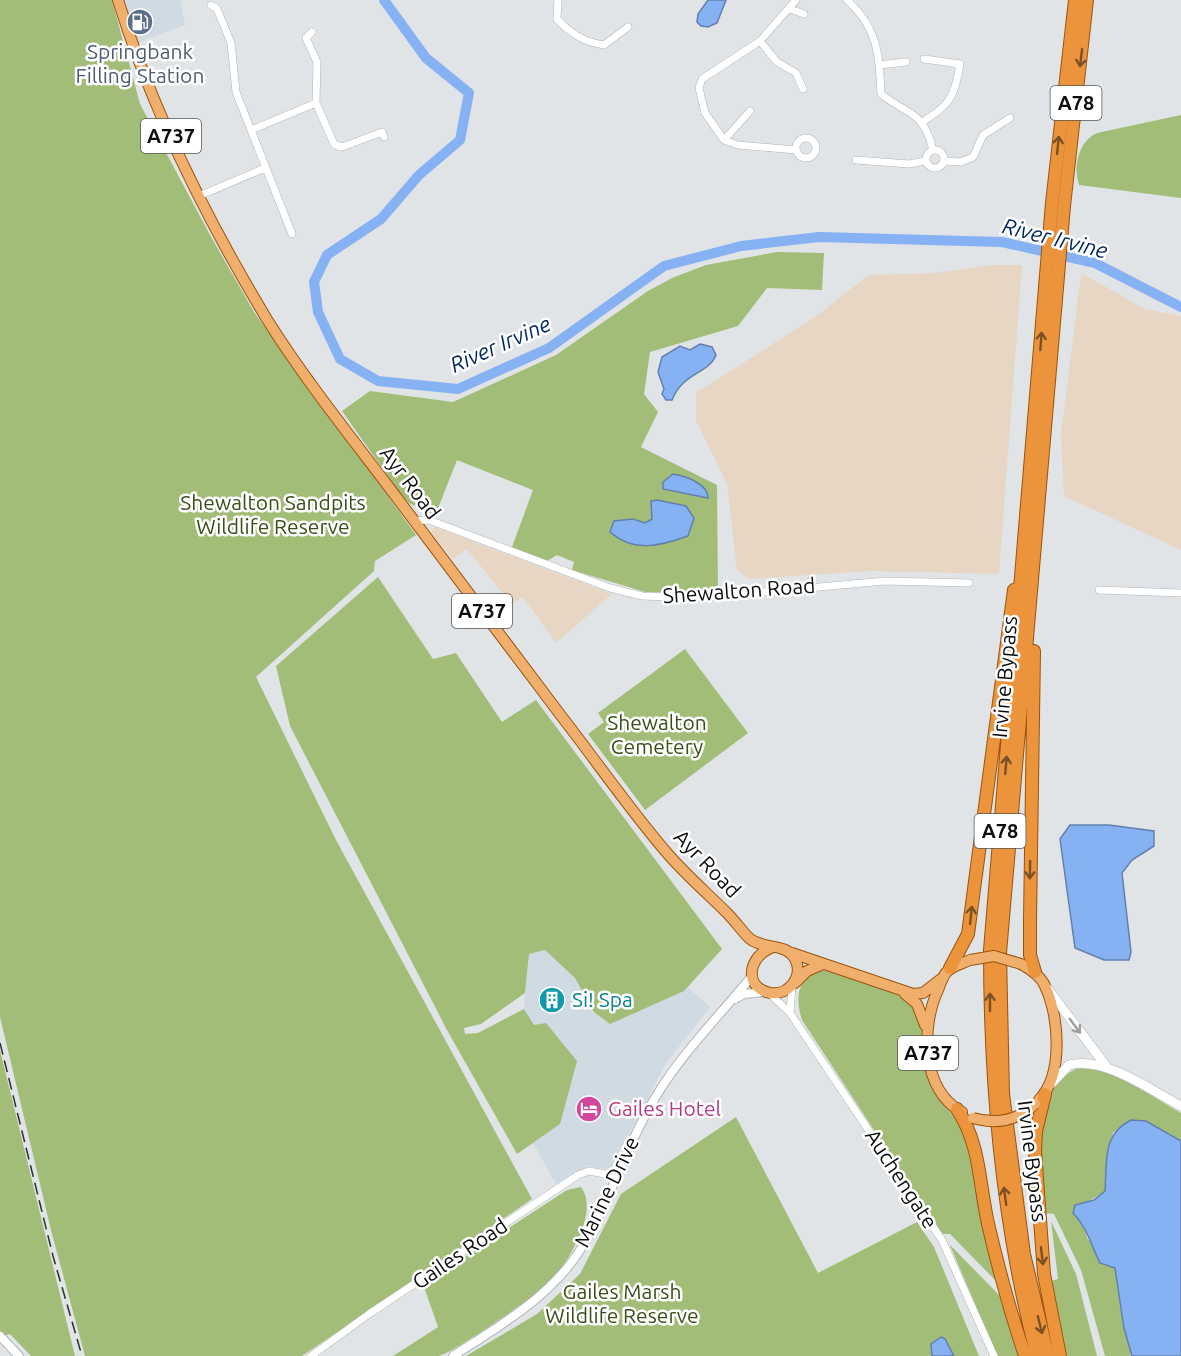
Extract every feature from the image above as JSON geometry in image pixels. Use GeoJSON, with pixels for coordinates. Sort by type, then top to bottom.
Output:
{"type":"FeatureCollection","features":[{"type":"Feature","properties":{"kind":"highway","name":"Irvine Bypass"},"geometry":{"type":"LineString","coordinates":[[1048,1356],[1024,1254],[1006,1118],[1000,963],[1036,538],[1050,305],[1075,0]]}},
{"type":"Feature","properties":{"kind":"highway","name":"Irvine Bypass"},"geometry":{"type":"LineString","coordinates":[[1058,204],[1088,0]]}},
{"type":"Feature","properties":{"kind":"highway","name":"Irvine Bypass"},"geometry":{"type":"LineString","coordinates":[[1037,1356],[1027,1317],[1006,1202],[990,1035],[990,950],[1031,471],[1050,305]]}},
{"type":"Feature","properties":{"kind":"highway"},"geometry":{"type":"LineString","coordinates":[[948,971],[968,934],[1031,471]]}},
{"type":"Feature","properties":{"kind":"highway"},"geometry":{"type":"LineString","coordinates":[[1035,972],[1030,955],[1030,920],[1036,538]]}},
{"type":"Feature","properties":{"kind":"highway"},"geometry":{"type":"LineString","coordinates":[[1047,1090],[1036,1131],[1035,1151],[1042,1257],[1060,1356]]}},
{"type":"Feature","properties":{"kind":"highway"},"geometry":{"type":"LineString","coordinates":[[957,1109],[967,1124],[973,1142],[988,1226],[1025,1356]]}},
{"type":"Feature","properties":{"kind":"main road","name":"Ayr Road"},"geometry":{"type":"LineString","coordinates":[[118,0],[152,96],[208,217],[270,323],[342,427],[667,854],[750,939],[773,947]]}},
{"type":"Feature","properties":{"kind":"main road"},"geometry":{"type":"LineString","coordinates":[[750,939],[752,972],[756,984],[767,992],[781,992],[793,985],[807,971],[821,964]]}},
{"type":"Feature","properties":{"kind":"main road","name":"A737"},"geometry":{"type":"LineString","coordinates":[[773,947],[901,992],[924,993],[935,986],[948,971],[970,960],[994,956],[1021,964],[1035,972],[1045,985],[1054,1019],[1056,1040],[1047,1090],[1035,1104],[1019,1116],[999,1122],[973,1118],[957,1109],[940,1090],[934,1075],[926,1029],[917,1004],[901,992]]}},
{"type":"Feature","properties":{"kind":"main road"},"geometry":{"type":"LineString","coordinates":[[752,972],[759,953],[773,947]]}},
{"type":"Feature","properties":{"kind":"main road"},"geometry":{"type":"LineString","coordinates":[[789,952],[796,960],[798,970],[793,985]]}},
{"type":"Feature","properties":{"kind":"main road","name":"A737"},"geometry":{"type":"LineString","coordinates":[[926,1029],[933,1000],[948,971]]}},
{"type":"Feature","properties":{"kind":"main road"},"geometry":{"type":"LineString","coordinates":[[1045,985],[1106,1066]]}},
{"type":"Feature","properties":{"kind":"main road"},"geometry":{"type":"LineString","coordinates":[[1047,1090],[1069,1065],[1080,1062],[1106,1066],[1181,1107]]}},
{"type":"Feature","properties":{"kind":"street"},"geometry":{"type":"LineString","coordinates":[[558,0],[557,19],[570,33],[589,43],[604,45],[628,27]]}},
{"type":"Feature","properties":{"kind":"street"},"geometry":{"type":"LineString","coordinates":[[796,0],[760,41],[702,79],[699,88],[705,113],[724,140],[738,145],[796,150]]}},
{"type":"Feature","properties":{"kind":"street"},"geometry":{"type":"LineString","coordinates":[[847,0],[860,12],[875,36],[881,94],[896,106],[914,113],[928,132],[933,150]]}},
{"type":"Feature","properties":{"kind":"street"},"geometry":{"type":"LineString","coordinates":[[212,5],[217,9],[231,43],[236,92],[292,234]]}},
{"type":"Feature","properties":{"kind":"street"},"geometry":{"type":"LineString","coordinates":[[790,9],[804,14]]}},
{"type":"Feature","properties":{"kind":"street"},"geometry":{"type":"LineString","coordinates":[[312,32],[306,38],[317,62],[316,103],[334,144],[339,147],[382,132],[384,137]]}},
{"type":"Feature","properties":{"kind":"street"},"geometry":{"type":"LineString","coordinates":[[760,41],[777,62],[796,73],[803,89]]}},
{"type":"Feature","properties":{"kind":"street"},"geometry":{"type":"LineString","coordinates":[[922,122],[944,110],[960,64],[924,59]]}},
{"type":"Feature","properties":{"kind":"street"},"geometry":{"type":"LineString","coordinates":[[879,65],[906,62]]}},
{"type":"Feature","properties":{"kind":"street"},"geometry":{"type":"LineString","coordinates":[[251,130],[316,103]]}},
{"type":"Feature","properties":{"kind":"street"},"geometry":{"type":"LineString","coordinates":[[724,140],[750,111]]}},
{"type":"Feature","properties":{"kind":"street"},"geometry":{"type":"LineString","coordinates":[[933,150],[926,154],[925,161],[929,167],[935,169],[944,161],[961,162],[972,157],[983,135],[1010,118]]}},
{"type":"Feature","properties":{"kind":"street"},"geometry":{"type":"LineString","coordinates":[[933,150],[943,154],[944,161]]}},
{"type":"Feature","properties":{"kind":"street"},"geometry":{"type":"LineString","coordinates":[[898,153],[898,163]]}},
{"type":"Feature","properties":{"kind":"street"},"geometry":{"type":"LineString","coordinates":[[856,160],[898,163],[925,161]]}},
{"type":"Feature","properties":{"kind":"street"},"geometry":{"type":"LineString","coordinates":[[199,196],[265,168]]}},
{"type":"Feature","properties":{"kind":"street","name":"Shewalton Road"},"geometry":{"type":"LineString","coordinates":[[414,521],[429,520],[609,588],[642,596],[699,598],[885,581],[969,583]]}},
{"type":"Feature","properties":{"kind":"street"},"geometry":{"type":"LineString","coordinates":[[1099,590],[1181,593]]}},
{"type":"Feature","properties":{"kind":"street","name":"Marine Drive"},"geometry":{"type":"LineString","coordinates":[[453,1356],[525,1309],[558,1279],[583,1246],[659,1090],[752,972]]}},
{"type":"Feature","properties":{"kind":"street"},"geometry":{"type":"LineString","coordinates":[[790,1013],[793,985]]}},
{"type":"Feature","properties":{"kind":"street"},"geometry":{"type":"LineString","coordinates":[[732,1000],[744,994],[767,992]]}},
{"type":"Feature","properties":{"kind":"street","name":"Auchengate"},"geometry":{"type":"LineString","coordinates":[[767,992],[790,1013],[942,1240],[994,1356]]}},
{"type":"Feature","properties":{"kind":"street","name":"Gailes Road"},"geometry":{"type":"LineString","coordinates":[[312,1356],[369,1314],[578,1175],[589,1171],[616,1176]]}},
{"type":"Feature","properties":{"kind":"street"},"geometry":{"type":"LineString","coordinates":[[0,1336],[19,1356]]}},
{"type":"Feature","properties":{"kind":"shaded area"},"geometry":{"type":"Polygon","coordinates":[[[123,0],[180,0],[185,25],[136,43],[123,0]]]}},
{"type":"Feature","properties":{"kind":"shaded area"},"geometry":{"type":"Polygon","coordinates":[[[991,265],[1022,265],[999,574],[872,571],[750,579],[737,570],[727,484],[696,421],[696,393],[815,317],[869,275],[935,273],[991,265]]]}},
{"type":"Feature","properties":{"kind":"shaded area"},"geometry":{"type":"Polygon","coordinates":[[[1081,273],[1145,309],[1181,316],[1181,550],[1064,496],[1061,433],[1081,273]]]}},
{"type":"Feature","properties":{"kind":"shaded area"},"geometry":{"type":"Polygon","coordinates":[[[435,527],[612,594],[556,643],[523,597],[511,604],[467,549],[453,559],[431,532],[435,527]]]}},
{"type":"Feature","properties":{"kind":"shaded area"},"geometry":{"type":"Polygon","coordinates":[[[545,950],[575,978],[594,1012],[610,1023],[683,991],[687,987],[710,1007],[666,1063],[610,1170],[589,1166],[556,1184],[533,1143],[560,1124],[534,1025],[524,1009],[529,954],[545,950]]]}},
{"type":"Feature","properties":{"kind":"green space"},"geometry":{"type":"Polygon","coordinates":[[[0,0],[112,0],[140,104],[210,235],[254,312],[416,535],[375,561],[374,571],[256,677],[336,840],[532,1199],[302,1356],[85,1356],[52,1234],[0,1017],[0,0]]]}},
{"type":"Feature","properties":{"kind":"green space"},"geometry":{"type":"Polygon","coordinates":[[[1181,115],[1181,198],[1079,185],[1077,163],[1079,155],[1085,142],[1091,137],[1097,133],[1181,115]]]}},
{"type":"Feature","properties":{"kind":"green space","name":"Shewalton Sandpits Wildlife Reserve"},"geometry":{"type":"Polygon","coordinates":[[[777,252],[824,253],[822,290],[767,288],[738,326],[650,352],[644,394],[658,412],[641,447],[717,485],[718,593],[645,592],[572,570],[574,562],[557,555],[547,561],[512,547],[533,490],[457,460],[435,516],[409,503],[399,492],[342,411],[370,391],[453,402],[556,355],[648,291],[672,278],[706,265],[777,252]]]}},
{"type":"Feature","properties":{"kind":"green space"},"geometry":{"type":"Polygon","coordinates":[[[378,577],[433,659],[456,653],[502,722],[536,700],[722,949],[684,991],[610,1024],[594,1012],[575,978],[545,950],[529,954],[525,993],[481,1024],[464,1028],[465,1034],[478,1033],[524,1009],[534,1025],[546,1023],[577,1061],[560,1124],[517,1154],[447,1030],[290,726],[276,666],[378,577]]]}},
{"type":"Feature","properties":{"kind":"green space","name":"Shewalton Cemetery"},"geometry":{"type":"Polygon","coordinates":[[[685,649],[748,733],[645,810],[588,734],[604,722],[598,713],[685,649]]]}},
{"type":"Feature","properties":{"kind":"green space"},"geometry":{"type":"Polygon","coordinates":[[[827,970],[900,996],[912,1005],[919,1015],[929,1074],[947,1108],[963,1129],[997,1282],[950,1234],[942,1234],[802,1020],[798,1002],[804,981],[817,972],[827,970]]]}},
{"type":"Feature","properties":{"kind":"green space"},"geometry":{"type":"Polygon","coordinates":[[[0,1050],[75,1356],[31,1356],[10,1334],[0,1337],[0,1050]]]}},
{"type":"Feature","properties":{"kind":"green space"},"geometry":{"type":"Polygon","coordinates":[[[1079,1067],[1091,1068],[1118,1077],[1181,1113],[1181,1141],[1146,1121],[1123,1124],[1113,1133],[1109,1146],[1105,1191],[1073,1213],[1085,1226],[1087,1238],[1115,1268],[1131,1356],[1105,1356],[1081,1270],[1054,1214],[1044,1213],[1039,1153],[1043,1112],[1050,1094],[1062,1079],[1079,1067]]]}},
{"type":"Feature","properties":{"kind":"green space","name":"Gailes Marsh Wildlife Reserve"},"geometry":{"type":"Polygon","coordinates":[[[736,1117],[818,1273],[917,1222],[934,1247],[979,1356],[466,1356],[537,1314],[580,1274],[621,1194],[736,1117]]]}},
{"type":"Feature","properties":{"kind":"green space"},"geometry":{"type":"Polygon","coordinates":[[[581,1187],[586,1197],[585,1221],[574,1247],[547,1285],[448,1352],[439,1356],[393,1356],[438,1327],[423,1284],[567,1190],[581,1187]]]}},
{"type":"Feature","properties":{"kind":"green space"},"geometry":{"type":"Polygon","coordinates":[[[1051,1221],[1076,1274],[1097,1356],[1066,1356],[1051,1281],[1058,1279],[1051,1221]]]}},
{"type":"Feature","properties":{"kind":"green space"},"geometry":{"type":"Polygon","coordinates":[[[950,1245],[1000,1296],[1018,1356],[997,1356],[950,1245]]]}},
{"type":"Feature","properties":{"kind":"water"},"geometry":{"type":"Polygon","coordinates":[[[708,0],[726,0],[717,23],[708,27],[701,26],[697,22],[698,14],[708,0]]]}},
{"type":"Feature","properties":{"kind":"water"},"geometry":{"type":"Polygon","coordinates":[[[700,344],[712,347],[716,355],[713,361],[689,378],[672,400],[666,400],[662,394],[664,389],[658,372],[662,357],[680,346],[690,350],[700,344]]]}},
{"type":"Feature","properties":{"kind":"water"},"geometry":{"type":"Polygon","coordinates":[[[673,474],[700,485],[708,498],[663,489],[663,482],[673,474]]]}},
{"type":"Feature","properties":{"kind":"water"},"geometry":{"type":"Polygon","coordinates":[[[657,500],[686,506],[694,518],[688,536],[648,546],[628,543],[610,532],[614,521],[633,519],[645,523],[652,519],[651,501],[657,500]]]}},
{"type":"Feature","properties":{"kind":"water"},"geometry":{"type":"Polygon","coordinates":[[[1070,825],[1109,825],[1154,831],[1154,846],[1132,860],[1122,873],[1131,952],[1129,960],[1104,960],[1075,948],[1060,839],[1070,825]]]}},
{"type":"Feature","properties":{"kind":"water"},"geometry":{"type":"Polygon","coordinates":[[[1131,1120],[1146,1121],[1181,1141],[1181,1356],[1132,1356],[1124,1328],[1115,1268],[1100,1263],[1085,1230],[1073,1213],[1075,1205],[1094,1200],[1105,1191],[1106,1159],[1111,1141],[1115,1133],[1131,1120]]]}},
{"type":"Feature","properties":{"kind":"water"},"geometry":{"type":"Polygon","coordinates":[[[941,1337],[945,1339],[954,1356],[932,1356],[931,1344],[941,1337]]]}},
{"type":"Feature","properties":{"kind":"waterway","name":"River Irvine"},"geometry":{"type":"LineString","coordinates":[[384,0],[426,58],[469,93],[460,140],[419,175],[381,219],[327,255],[314,282],[318,312],[340,359],[378,381],[458,389],[549,348],[664,266],[741,246],[819,237],[1002,242],[1095,263],[1181,307]]}},
{"type":"Feature","properties":{"kind":"railway"},"geometry":{"type":"LineString","coordinates":[[0,1043],[53,1256],[82,1356]]}},
{"type":"Feature","properties":{"kind":"place","name":"Springbank Filling Station"},"geometry":{"type":"Point","coordinates":[140,22]}},
{"type":"Feature","properties":{"kind":"place","name":"Si! Spa"},"geometry":{"type":"Point","coordinates":[552,1000]}},
{"type":"Feature","properties":{"kind":"place","name":"Gailes Hotel"},"geometry":{"type":"Point","coordinates":[589,1109]}}]}
